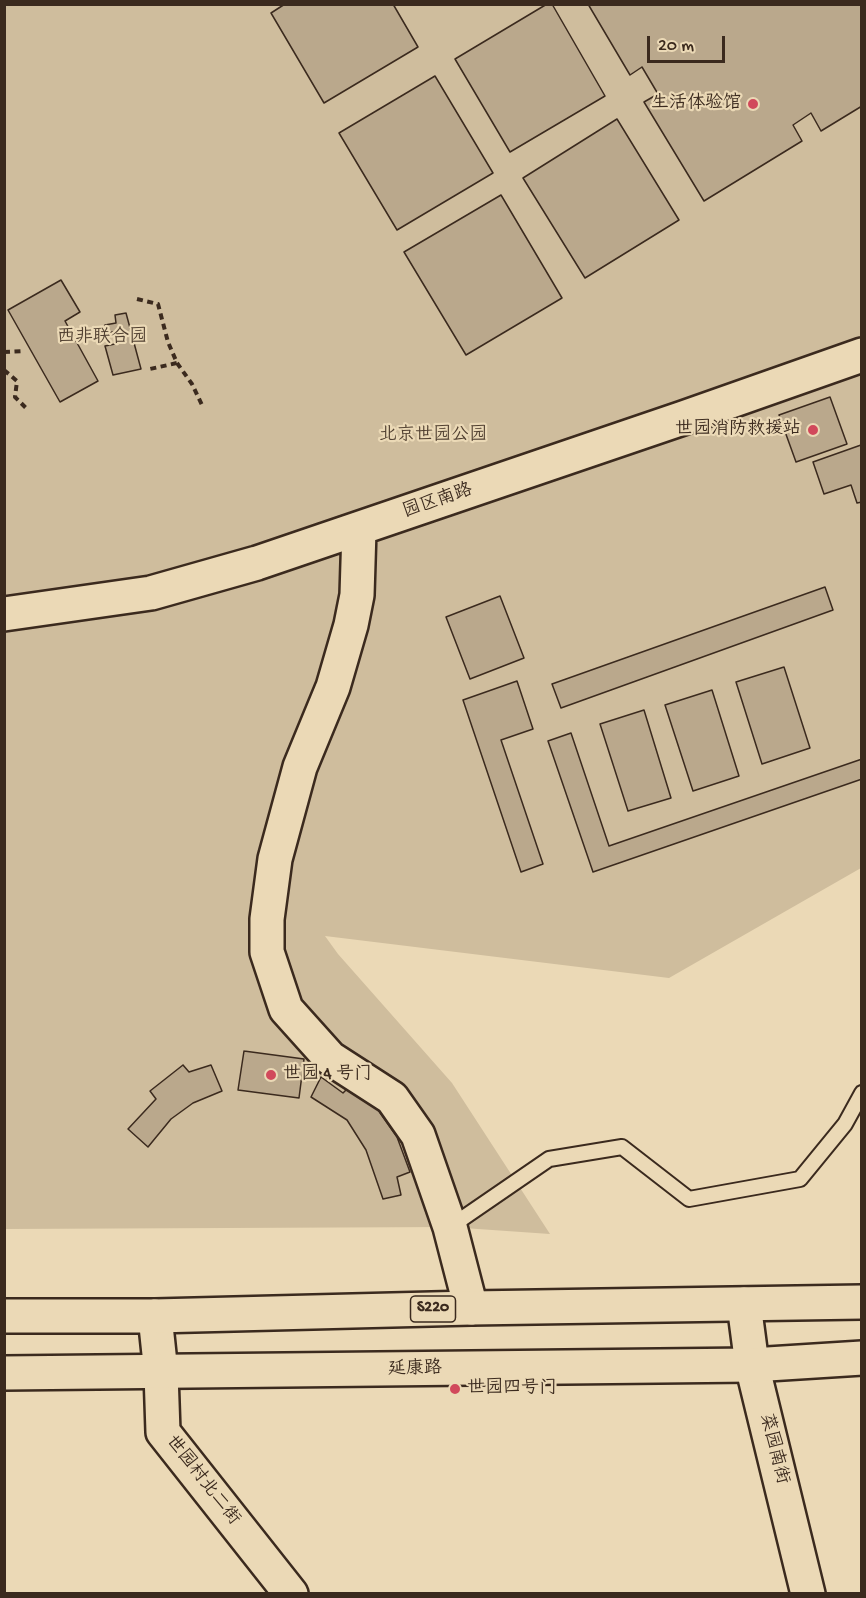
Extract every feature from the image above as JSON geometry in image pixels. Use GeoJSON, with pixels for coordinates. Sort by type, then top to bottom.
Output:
{"type":"FeatureCollection","features":[{"type":"Feature","properties":{"kind":"street","name":"园区南路"},"geometry":{"type":"LineString","coordinates":[[4,614],[151,593],[257,563],[359,530],[861,355]]}},
{"type":"Feature","properties":{"kind":"street"},"geometry":{"type":"LineString","coordinates":[[359,530],[357,595],[351,625],[333,687],[300,767],[275,859],[267,919],[267,952],[286,1010],[330,1058],[392,1098],[418,1135],[450,1227],[471,1308]]}},
{"type":"Feature","properties":{"kind":"street","name":"S220"},"geometry":{"type":"LineString","coordinates":[[4,1316],[155,1316],[861,1302]]}},
{"type":"Feature","properties":{"kind":"street","name":"菜园南街"},"geometry":{"type":"LineString","coordinates":[[744,1304],[752,1365],[808,1593]]}},
{"type":"Feature","properties":{"kind":"street","name":"世园村北二街"},"geometry":{"type":"LineString","coordinates":[[155,1316],[161,1373],[163,1432],[291,1593]]}},
{"type":"Feature","properties":{"kind":"street","name":"延康路"},"geometry":{"type":"LineString","coordinates":[[4,1374],[752,1365],[861,1358]]}},
{"type":"Feature","properties":{"kind":"lane"},"geometry":{"type":"LineString","coordinates":[[450,1227],[549,1159],[622,1147],[689,1199],[800,1179],[845,1124],[861,1093]]}},
{"type":"Feature","properties":{"kind":"path"},"geometry":{"type":"LineString","coordinates":[[138,299],[158,304],[165,333],[177,363],[192,384],[203,407]]}},
{"type":"Feature","properties":{"kind":"path"},"geometry":{"type":"LineString","coordinates":[[4,352],[22,351]]}},
{"type":"Feature","properties":{"kind":"path"},"geometry":{"type":"LineString","coordinates":[[150,369],[177,363]]}},
{"type":"Feature","properties":{"kind":"path"},"geometry":{"type":"LineString","coordinates":[[4,370],[17,381],[15,397],[26,408]]}},
{"type":"Feature","properties":{"kind":"green space","name":"北京世园公园"},"geometry":{"type":"Polygon","coordinates":[[[4,5],[861,5],[861,868],[669,978],[325,936],[338,954],[452,1083],[550,1234],[449,1227],[5,1229],[4,5]]]}},
{"type":"Feature","properties":{"kind":"building"},"geometry":{"type":"Polygon","coordinates":[[[285,4],[393,4],[418,47],[324,103],[271,13],[285,4]]]}},
{"type":"Feature","properties":{"kind":"building","name":"生活体验馆"},"geometry":{"type":"Polygon","coordinates":[[[547,4],[552,4],[605,96],[510,152],[455,59],[547,4]]]}},
{"type":"Feature","properties":{"kind":"building","name":"生活体验馆"},"geometry":{"type":"Polygon","coordinates":[[[588,4],[862,4],[862,106],[821,131],[811,113],[793,125],[802,141],[704,201],[644,102],[658,94],[642,67],[630,75],[588,4]]]}},
{"type":"Feature","properties":{"kind":"building"},"geometry":{"type":"Polygon","coordinates":[[[435,76],[493,173],[397,230],[339,133],[435,76]]]}},
{"type":"Feature","properties":{"kind":"building","name":"生活体验馆"},"geometry":{"type":"Polygon","coordinates":[[[617,119],[679,220],[585,278],[523,178],[617,119]]]}},
{"type":"Feature","properties":{"kind":"building"},"geometry":{"type":"Polygon","coordinates":[[[501,195],[562,298],[466,355],[404,252],[501,195]]]}},
{"type":"Feature","properties":{"kind":"building"},"geometry":{"type":"Polygon","coordinates":[[[61,280],[80,312],[65,321],[98,381],[60,402],[8,310],[61,280]]]}},
{"type":"Feature","properties":{"kind":"building"},"geometry":{"type":"Polygon","coordinates":[[[126,313],[141,369],[113,375],[105,346],[120,343],[117,331],[108,333],[105,325],[116,323],[115,315],[126,313]]]}},
{"type":"Feature","properties":{"kind":"building","name":"世园消防救援站"},"geometry":{"type":"Polygon","coordinates":[[[830,397],[847,444],[796,462],[779,415],[830,397]]]}},
{"type":"Feature","properties":{"kind":"building","name":"世园消防救援站"},"geometry":{"type":"Polygon","coordinates":[[[861,445],[862,502],[857,503],[851,485],[824,494],[813,462],[861,445]]]}},
{"type":"Feature","properties":{"kind":"building"},"geometry":{"type":"Polygon","coordinates":[[[825,587],[833,610],[561,708],[552,684],[825,587]]]}},
{"type":"Feature","properties":{"kind":"building"},"geometry":{"type":"Polygon","coordinates":[[[500,596],[524,658],[470,679],[446,617],[500,596]]]}},
{"type":"Feature","properties":{"kind":"building"},"geometry":{"type":"Polygon","coordinates":[[[784,667],[810,748],[762,764],[736,682],[784,667]]]}},
{"type":"Feature","properties":{"kind":"building"},"geometry":{"type":"Polygon","coordinates":[[[517,681],[533,729],[501,740],[543,864],[521,872],[463,700],[517,681]]]}},
{"type":"Feature","properties":{"kind":"building"},"geometry":{"type":"Polygon","coordinates":[[[712,690],[739,776],[693,791],[665,705],[712,690]]]}},
{"type":"Feature","properties":{"kind":"building"},"geometry":{"type":"Polygon","coordinates":[[[644,710],[671,798],[628,811],[600,724],[644,710]]]}},
{"type":"Feature","properties":{"kind":"building"},"geometry":{"type":"Polygon","coordinates":[[[571,733],[609,846],[862,759],[862,779],[593,872],[548,741],[571,733]]]}},
{"type":"Feature","properties":{"kind":"building","name":"世园 4 号门"},"geometry":{"type":"Polygon","coordinates":[[[244,1051],[304,1059],[299,1098],[238,1090],[244,1051]]]}},
{"type":"Feature","properties":{"kind":"building"},"geometry":{"type":"Polygon","coordinates":[[[183,1065],[189,1072],[211,1065],[222,1091],[193,1103],[171,1119],[148,1147],[128,1129],[156,1099],[150,1091],[183,1065]]]}},
{"type":"Feature","properties":{"kind":"building"},"geometry":{"type":"Polygon","coordinates":[[[321,1077],[343,1093],[351,1085],[376,1107],[397,1137],[410,1172],[397,1177],[401,1195],[383,1199],[366,1150],[347,1120],[311,1097],[321,1077]]]}},
{"type":"Feature","properties":{"kind":"place","name":"生活体验馆"},"geometry":{"type":"Point","coordinates":[753,104]}},
{"type":"Feature","properties":{"kind":"place","name":"世园消防救援站"},"geometry":{"type":"Point","coordinates":[813,430]}},
{"type":"Feature","properties":{"kind":"place","name":"世园 4 号门"},"geometry":{"type":"Point","coordinates":[271,1075]}},
{"type":"Feature","properties":{"kind":"place","name":"世园四号门"},"geometry":{"type":"Point","coordinates":[455,1389]}},
{"type":"Feature","properties":{"kind":"park label","name":"西非联合园"},"geometry":{"type":"Point","coordinates":[102,338]}}]}
